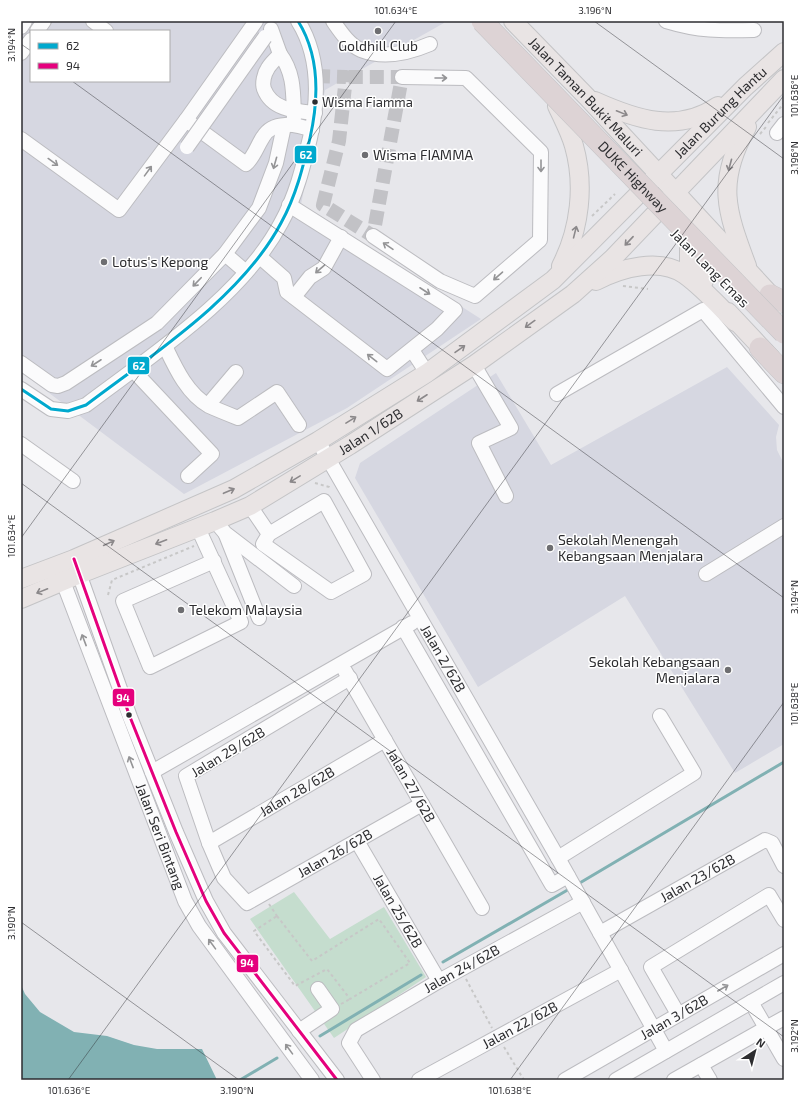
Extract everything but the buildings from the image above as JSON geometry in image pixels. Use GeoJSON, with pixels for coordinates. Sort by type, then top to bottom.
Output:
{"type":"FeatureCollection","features":[{"type":"Feature","properties":{"kind":"highway","name":"DUKE Highway"},"geometry":{"type":"LineString","coordinates":[[482,21],[784,333]]}},
{"type":"Feature","properties":{"kind":"highway","name":"DUKE Highway"},"geometry":{"type":"LineString","coordinates":[[498,21],[595,118],[784,318]]}},
{"type":"Feature","properties":{"kind":"highway"},"geometry":{"type":"LineString","coordinates":[[760,348],[784,372]]}},
{"type":"Feature","properties":{"kind":"main road","name":"Jalan Taman Bukit Maluri"},"geometry":{"type":"LineString","coordinates":[[474,21],[558,106],[637,194]]}},
{"type":"Feature","properties":{"kind":"main road","name":"Jalan Taman Bukit Maluri"},"geometry":{"type":"LineString","coordinates":[[513,21],[587,97],[657,173]]}},
{"type":"Feature","properties":{"kind":"main road","name":"Jalan Burung Hantu"},"geometry":{"type":"LineString","coordinates":[[657,173],[745,87],[784,52]]}},
{"type":"Feature","properties":{"kind":"main road","name":"Jalan Burung Hantu"},"geometry":{"type":"LineString","coordinates":[[676,193],[784,80]]}},
{"type":"Feature","properties":{"kind":"main road"},"geometry":{"type":"LineString","coordinates":[[587,97],[623,114],[642,120],[679,121],[695,118],[716,107],[745,87]]}},
{"type":"Feature","properties":{"kind":"main road"},"geometry":{"type":"LineString","coordinates":[[750,274],[733,228],[727,200],[727,185],[729,170],[737,144],[759,105]]}},
{"type":"Feature","properties":{"kind":"main road"},"geometry":{"type":"LineString","coordinates":[[553,280],[565,259],[574,236],[577,222],[580,181],[574,144],[558,106]]}},
{"type":"Feature","properties":{"kind":"main road","name":"Jalan Lang Emas"},"geometry":{"type":"LineString","coordinates":[[657,173],[750,274],[779,302]]}},
{"type":"Feature","properties":{"kind":"main road","name":"Jalan 1/62B"},"geometry":{"type":"LineString","coordinates":[[21,600],[60,574],[234,489],[318,441],[427,373],[553,280],[657,173]]}},
{"type":"Feature","properties":{"kind":"main road","name":"Jalan 1/62B"},"geometry":{"type":"LineString","coordinates":[[77,567],[201,535],[220,527],[250,506],[474,365],[573,294],[613,258],[676,193]]}},
{"type":"Feature","properties":{"kind":"main road","name":"Jalan Lang Emas"},"geometry":{"type":"LineString","coordinates":[[637,194],[784,343]]}},
{"type":"Feature","properties":{"kind":"main road"},"geometry":{"type":"LineString","coordinates":[[689,247],[689,262],[735,322]]}},
{"type":"Feature","properties":{"kind":"main road"},"geometry":{"type":"LineString","coordinates":[[573,294],[608,275],[623,269],[636,267],[663,267],[684,274],[760,348]]}},
{"type":"Feature","properties":{"kind":"main road","name":"Jalan 1/62B"},"geometry":{"type":"LineString","coordinates":[[21,579],[60,574]]}},
{"type":"Feature","properties":{"kind":"street"},"geometry":{"type":"LineString","coordinates":[[21,27],[25,21]]}},
{"type":"Feature","properties":{"kind":"street"},"geometry":{"type":"LineString","coordinates":[[38,30],[44,21]]}},
{"type":"Feature","properties":{"kind":"street"},"geometry":{"type":"LineString","coordinates":[[93,21],[105,30]]}},
{"type":"Feature","properties":{"kind":"street"},"geometry":{"type":"LineString","coordinates":[[21,140],[119,210],[186,120],[256,21]]}},
{"type":"Feature","properties":{"kind":"street"},"geometry":{"type":"LineString","coordinates":[[21,389],[51,409],[68,412],[86,404],[165,346],[210,308],[260,257],[282,222],[300,181],[312,130],[317,91],[315,65],[298,21]]}},
{"type":"Feature","properties":{"kind":"street"},"geometry":{"type":"LineString","coordinates":[[333,21],[345,37],[360,50],[381,54],[408,53],[430,44]]}},
{"type":"Feature","properties":{"kind":"street"},"geometry":{"type":"LineString","coordinates":[[666,21],[715,32],[754,30]]}},
{"type":"Feature","properties":{"kind":"street"},"geometry":{"type":"LineString","coordinates":[[21,363],[52,385],[58,386],[66,383],[157,323],[225,254],[259,208],[276,163],[291,115],[292,82],[289,66],[280,54],[271,29]]}},
{"type":"Feature","properties":{"kind":"street"},"geometry":{"type":"LineString","coordinates":[[187,147],[271,29]]}},
{"type":"Feature","properties":{"kind":"street"},"geometry":{"type":"LineString","coordinates":[[21,54],[30,41]]}},
{"type":"Feature","properties":{"kind":"street"},"geometry":{"type":"LineString","coordinates":[[280,54],[267,69],[273,91],[291,115],[312,130]]}},
{"type":"Feature","properties":{"kind":"street"},"geometry":{"type":"LineString","coordinates":[[373,236],[440,281],[475,296],[540,240],[541,152],[466,78],[402,77]]}},
{"type":"Feature","properties":{"kind":"street"},"geometry":{"type":"LineString","coordinates":[[186,120],[246,164],[250,160],[264,135],[272,128],[291,115],[314,113]]}},
{"type":"Feature","properties":{"kind":"street"},"geometry":{"type":"LineString","coordinates":[[260,257],[284,278],[287,292],[387,370],[438,329],[455,310],[289,205]]}},
{"type":"Feature","properties":{"kind":"street"},"geometry":{"type":"LineString","coordinates":[[294,297],[310,277],[324,268],[341,238]]}},
{"type":"Feature","properties":{"kind":"street"},"geometry":{"type":"LineString","coordinates":[[225,254],[246,272]]}},
{"type":"Feature","properties":{"kind":"street"},"geometry":{"type":"LineString","coordinates":[[557,394],[703,310],[784,407]]}},
{"type":"Feature","properties":{"kind":"street"},"geometry":{"type":"LineString","coordinates":[[165,346],[175,367],[189,389],[208,405],[238,418],[277,392],[299,424]]}},
{"type":"Feature","properties":{"kind":"street"},"geometry":{"type":"LineString","coordinates":[[412,350],[427,373]]}},
{"type":"Feature","properties":{"kind":"street"},"geometry":{"type":"LineString","coordinates":[[474,365],[510,428],[479,443],[506,496]]}},
{"type":"Feature","properties":{"kind":"street"},"geometry":{"type":"LineString","coordinates":[[133,370],[212,454],[188,476]]}},
{"type":"Feature","properties":{"kind":"street"},"geometry":{"type":"LineString","coordinates":[[208,405],[236,372]]}},
{"type":"Feature","properties":{"kind":"street","name":"Jalan 2/62B"},"geometry":{"type":"LineString","coordinates":[[318,441],[558,858],[666,1051]]}},
{"type":"Feature","properties":{"kind":"street"},"geometry":{"type":"LineString","coordinates":[[21,444],[73,481]]}},
{"type":"Feature","properties":{"kind":"street"},"geometry":{"type":"LineString","coordinates":[[324,501],[364,574],[331,592],[263,544],[269,534],[324,501]]}},
{"type":"Feature","properties":{"kind":"street"},"geometry":{"type":"LineString","coordinates":[[250,506],[269,534]]}},
{"type":"Feature","properties":{"kind":"street"},"geometry":{"type":"LineString","coordinates":[[706,574],[784,526]]}},
{"type":"Feature","properties":{"kind":"street"},"geometry":{"type":"LineString","coordinates":[[220,527],[294,586]]}},
{"type":"Feature","properties":{"kind":"street"},"geometry":{"type":"LineString","coordinates":[[220,527],[259,618]]}},
{"type":"Feature","properties":{"kind":"street"},"geometry":{"type":"LineString","coordinates":[[201,535],[214,561],[241,622],[150,667],[123,601],[214,561]]}},
{"type":"Feature","properties":{"kind":"street","name":"Jalan Seri Bintang"},"geometry":{"type":"LineString","coordinates":[[77,567],[130,717],[200,889],[224,933],[337,1080]]}},
{"type":"Feature","properties":{"kind":"street","name":"Jalan Seri Bintang"},"geometry":{"type":"LineString","coordinates":[[60,574],[185,901],[199,926],[312,1080]]}},
{"type":"Feature","properties":{"kind":"street","name":"Jalan 29/62B"},"geometry":{"type":"LineString","coordinates":[[152,772],[420,618]]}},
{"type":"Feature","properties":{"kind":"street"},"geometry":{"type":"LineString","coordinates":[[403,628],[552,885],[568,876]]}},
{"type":"Feature","properties":{"kind":"street","name":"Jalan 27/62B"},"geometry":{"type":"LineString","coordinates":[[341,663],[482,908]]}},
{"type":"Feature","properties":{"kind":"street","name":"Jalan 29/62B"},"geometry":{"type":"LineString","coordinates":[[247,903],[224,878],[209,843],[186,776],[350,678]]}},
{"type":"Feature","properties":{"kind":"street"},"geometry":{"type":"LineString","coordinates":[[558,858],[694,773],[660,716]]}},
{"type":"Feature","properties":{"kind":"street","name":"Jalan 28/62B"},"geometry":{"type":"LineString","coordinates":[[209,843],[386,740]]}},
{"type":"Feature","properties":{"kind":"street","name":"Jalan 26/62B"},"geometry":{"type":"LineString","coordinates":[[247,903],[422,804]]}},
{"type":"Feature","properties":{"kind":"street","name":"Jalan 23/62B"},"geometry":{"type":"LineString","coordinates":[[600,933],[765,840],[772,843],[784,866]]}},
{"type":"Feature","properties":{"kind":"street","name":"Jalan 25/62B"},"geometry":{"type":"LineString","coordinates":[[357,841],[439,981]]}},
{"type":"Feature","properties":{"kind":"street"},"geometry":{"type":"LineString","coordinates":[[678,1014],[651,967],[768,895],[784,920]]}},
{"type":"Feature","properties":{"kind":"street","name":"Jalan 24/62B"},"geometry":{"type":"LineString","coordinates":[[373,1080],[349,1044],[356,1030],[439,981],[583,902]]}},
{"type":"Feature","properties":{"kind":"street","name":"Jalan 3/62B"},"geometry":{"type":"LineString","coordinates":[[564,1080],[784,954]]}},
{"type":"Feature","properties":{"kind":"street","name":"Jalan 22/62B"},"geometry":{"type":"LineString","coordinates":[[419,1080],[621,970]]}},
{"type":"Feature","properties":{"kind":"street","name":"Jalan 3/62B"},"geometry":{"type":"LineString","coordinates":[[616,1080],[784,983]]}},
{"type":"Feature","properties":{"kind":"street"},"geometry":{"type":"LineString","coordinates":[[299,1031],[332,1009],[318,989]]}},
{"type":"Feature","properties":{"kind":"street"},"geometry":{"type":"LineString","coordinates":[[751,1002],[784,1059]]}},
{"type":"Feature","properties":{"kind":"street"},"geometry":{"type":"LineString","coordinates":[[674,1080],[784,1018]]}},
{"type":"Feature","properties":{"kind":"street"},"geometry":{"type":"LineString","coordinates":[[701,1065],[710,1080]]}},
{"type":"Feature","properties":{"kind":"path"},"geometry":{"type":"LineString","coordinates":[[587,221],[615,194]]}},
{"type":"Feature","properties":{"kind":"path"},"geometry":{"type":"LineString","coordinates":[[622,286],[648,289]]}},
{"type":"Feature","properties":{"kind":"path"},"geometry":{"type":"LineString","coordinates":[[309,486],[315,483],[329,487],[333,493]]}},
{"type":"Feature","properties":{"kind":"path"},"geometry":{"type":"LineString","coordinates":[[108,595],[112,580],[201,535]]}},
{"type":"Feature","properties":{"kind":"path"},"geometry":{"type":"LineString","coordinates":[[270,904],[277,916],[312,961],[380,919],[410,963],[350,999],[327,969],[295,986],[254,931],[277,916]]}},
{"type":"Feature","properties":{"kind":"path"},"geometry":{"type":"LineString","coordinates":[[461,969],[498,1037],[524,1080]]}},
{"type":"Feature","properties":{"kind":"shaded area"},"geometry":{"type":"Polygon","coordinates":[[[21,21],[443,21],[444,23],[325,90],[301,204],[481,319],[347,408],[184,494],[21,372],[21,21]]]}},
{"type":"Feature","properties":{"kind":"shaded area","name":"Sekolah Menengah Kebangsaan Menjalara"},"geometry":{"type":"Polygon","coordinates":[[[727,367],[779,425],[776,437],[777,450],[784,464],[784,744],[735,773],[625,596],[478,687],[355,478],[360,463],[496,373],[551,465],[727,367]]]}},
{"type":"Feature","properties":{"kind":"green space"},"geometry":{"type":"Polygon","coordinates":[[[294,892],[330,939],[384,907],[426,977],[334,1038],[250,919],[294,892]]]}},
{"type":"Feature","properties":{"kind":"water"},"geometry":{"type":"Polygon","coordinates":[[[21,985],[25,994],[40,1012],[74,1032],[107,1036],[134,1045],[157,1049],[202,1049],[217,1080],[21,1080],[21,985]]]}},
{"type":"Feature","properties":{"kind":"waterway"},"geometry":{"type":"LineString","coordinates":[[578,884],[784,762]]}},
{"type":"Feature","properties":{"kind":"waterway"},"geometry":{"type":"LineString","coordinates":[[443,962],[571,888]]}},
{"type":"Feature","properties":{"kind":"waterway"},"geometry":{"type":"LineString","coordinates":[[320,1036],[421,975]]}},
{"type":"Feature","properties":{"kind":"waterway"},"geometry":{"type":"LineString","coordinates":[[240,1080],[277,1058]]}},
{"type":"Feature","properties":{"kind":"tunnel"},"geometry":{"type":"LineString","coordinates":[[316,76],[346,77],[339,141],[323,205],[373,236],[402,77],[346,77]]}},
{"type":"Feature","properties":{"kind":"transit line","name":"62"},"geometry":{"type":"LineString","coordinates":[[21,389],[51,409],[68,411],[86,405],[194,323],[220,300],[243,276],[264,250],[281,223],[295,192],[305,160],[313,123],[316,93],[314,63],[305,34],[298,21]]}},
{"type":"Feature","properties":{"kind":"transit line","name":"94"},"geometry":{"type":"LineString","coordinates":[[74,559],[130,717],[176,832],[206,901],[224,933],[337,1080]]}},
{"type":"Feature","properties":{"kind":"place","name":"Goldhill Club"},"geometry":{"type":"Point","coordinates":[378,31]}},
{"type":"Feature","properties":{"kind":"place","name":"Wisma Fiamma"},"geometry":{"type":"Point","coordinates":[315,102]}},
{"type":"Feature","properties":{"kind":"place","name":"Wisma FIAMMA"},"geometry":{"type":"Point","coordinates":[365,155]}},
{"type":"Feature","properties":{"kind":"place","name":"Lotus's Kepong"},"geometry":{"type":"Point","coordinates":[104,262]}},
{"type":"Feature","properties":{"kind":"place","name":"Sekolah Menengah Kebangsaan Menjalara"},"geometry":{"type":"Point","coordinates":[550,548]}},
{"type":"Feature","properties":{"kind":"place","name":"Telekom Malaysia"},"geometry":{"type":"Point","coordinates":[181,610]}},
{"type":"Feature","properties":{"kind":"place","name":"Sekolah Kebangsaan Menjalara"},"geometry":{"type":"Point","coordinates":[728,670]}}]}
